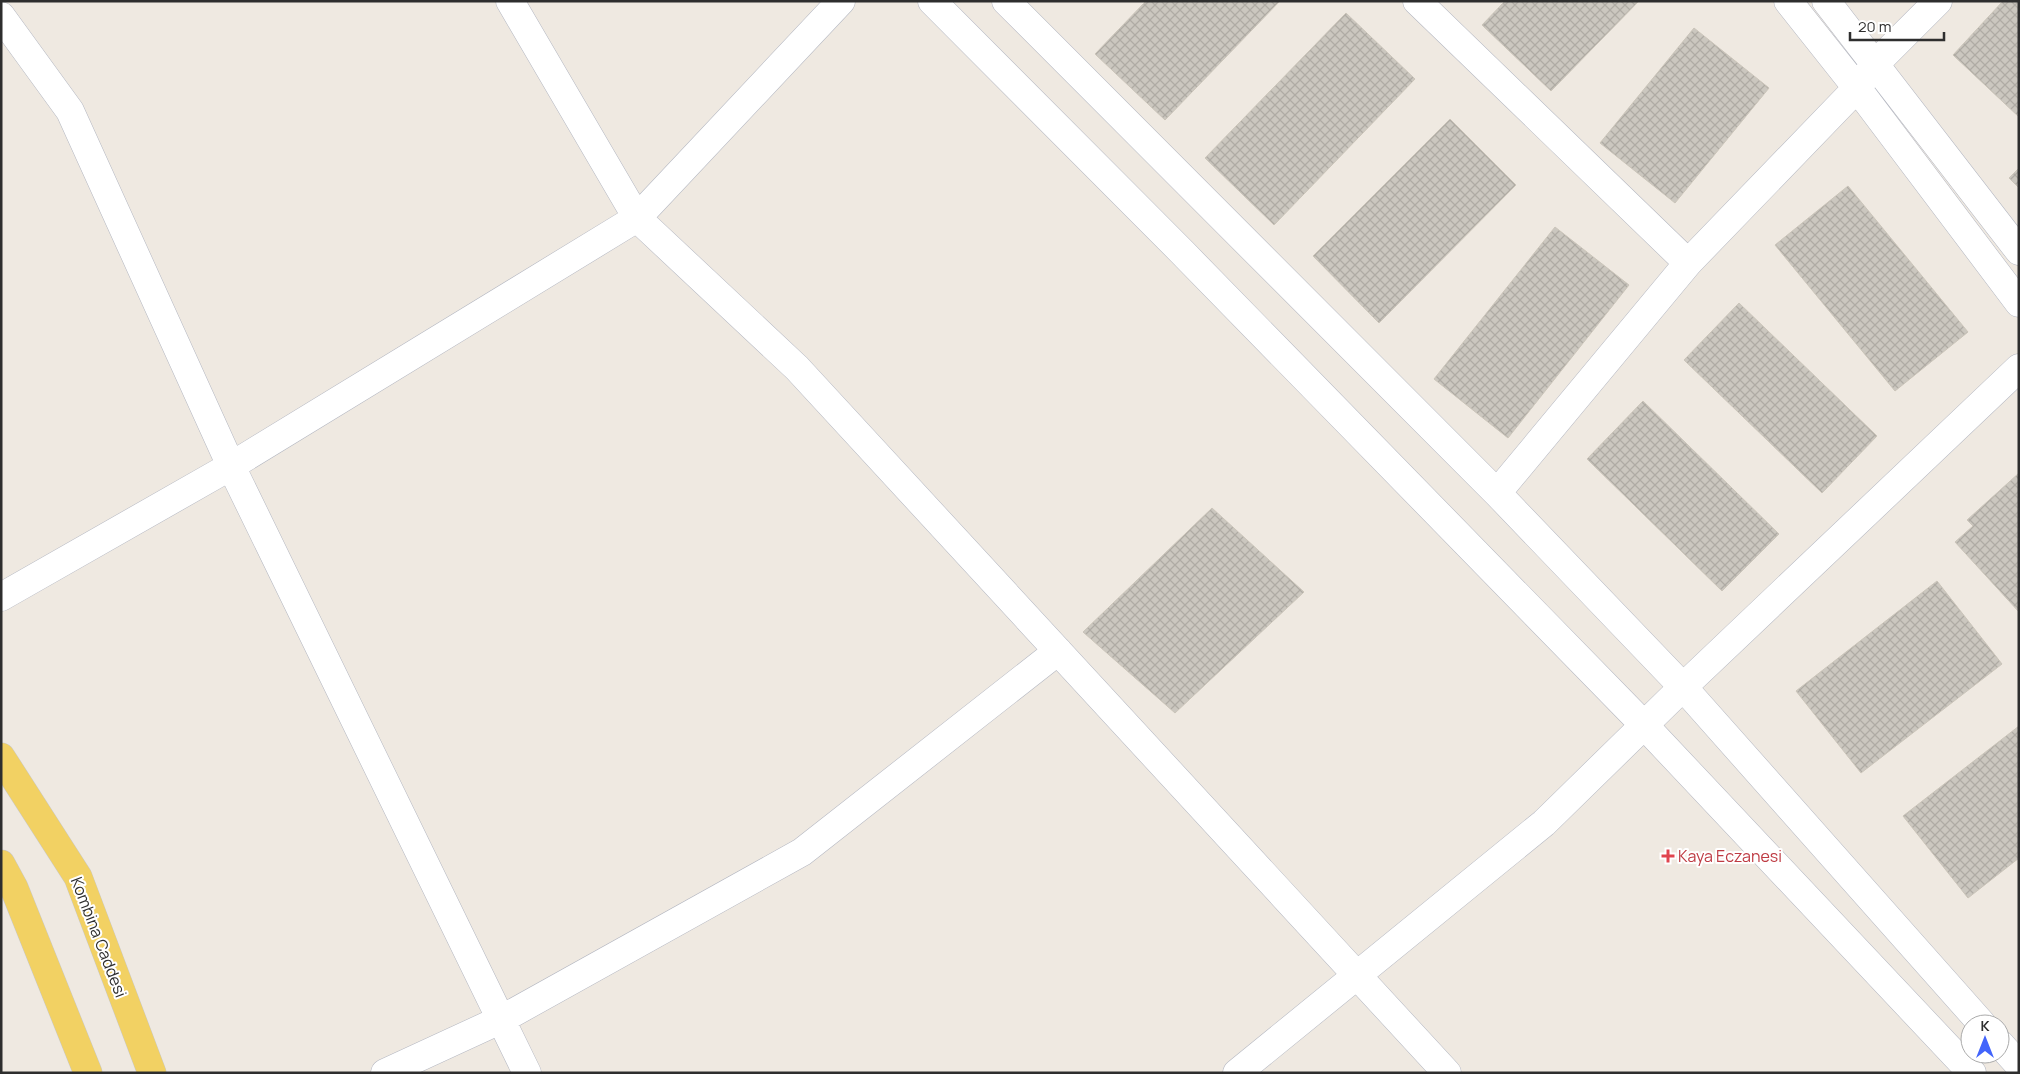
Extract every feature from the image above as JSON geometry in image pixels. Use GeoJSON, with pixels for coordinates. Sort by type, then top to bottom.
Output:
{"type":"FeatureCollection","features":[{"type":"Feature","properties":{"kind":"main road","name":"Kombina Caddesi"},"geometry":{"type":"LineString","coordinates":[[1,757],[78,877],[152,1073]]}},
{"type":"Feature","properties":{"kind":"main road"},"geometry":{"type":"LineString","coordinates":[[1,864],[14,888],[88,1073]]}},
{"type":"Feature","properties":{"kind":"street"},"geometry":{"type":"LineString","coordinates":[[510,1],[637,218],[797,368],[1447,1073]]}},
{"type":"Feature","properties":{"kind":"street"},"geometry":{"type":"LineString","coordinates":[[1,597],[231,466],[637,218],[841,1]]}},
{"type":"Feature","properties":{"kind":"street"},"geometry":{"type":"LineString","coordinates":[[932,1],[1182,252],[1644,725],[1972,1073]]}},
{"type":"Feature","properties":{"kind":"street"},"geometry":{"type":"LineString","coordinates":[[1006,1],[1497,493],[1683,687],[1973,1014]]}},
{"type":"Feature","properties":{"kind":"street"},"geometry":{"type":"LineString","coordinates":[[1417,1],[1688,263]]}},
{"type":"Feature","properties":{"kind":"street"},"geometry":{"type":"LineString","coordinates":[[1788,1],[1857,88],[2019,304]]}},
{"type":"Feature","properties":{"kind":"street"},"geometry":{"type":"LineString","coordinates":[[1826,1],[1876,63],[2019,251]]}},
{"type":"Feature","properties":{"kind":"street"},"geometry":{"type":"LineString","coordinates":[[1497,493],[1688,263],[1857,88],[1876,63],[1938,1]]}},
{"type":"Feature","properties":{"kind":"street"},"geometry":{"type":"LineString","coordinates":[[1,16],[70,110],[231,466],[527,1073]]}},
{"type":"Feature","properties":{"kind":"street"},"geometry":{"type":"LineString","coordinates":[[1237,1073],[1544,823],[1683,687],[2019,368]]}},
{"type":"Feature","properties":{"kind":"street"},"geometry":{"type":"LineString","coordinates":[[385,1073],[502,1019],[802,852],[1058,651]]}},
{"type":"Feature","properties":{"kind":"street"},"geometry":{"type":"LineString","coordinates":[[2010,1055],[2019,1065]]}},
{"type":"Feature","properties":{"kind":"building"},"geometry":{"type":"Polygon","coordinates":[[[1146,1],[1280,1],[1165,120],[1095,54],[1146,1]]]}},
{"type":"Feature","properties":{"kind":"building"},"geometry":{"type":"Polygon","coordinates":[[[1505,1],[1639,1],[1551,91],[1482,25],[1505,1]]]}},
{"type":"Feature","properties":{"kind":"building"},"geometry":{"type":"Polygon","coordinates":[[[2003,1],[2019,1],[2019,117],[1953,55],[2003,1]]]}},
{"type":"Feature","properties":{"kind":"building"},"geometry":{"type":"Polygon","coordinates":[[[1346,13],[1415,79],[1274,225],[1205,158],[1346,13]]]}},
{"type":"Feature","properties":{"kind":"building"},"geometry":{"type":"Polygon","coordinates":[[[1694,28],[1769,88],[1675,203],[1600,143],[1694,28]]]}},
{"type":"Feature","properties":{"kind":"building"},"geometry":{"type":"Polygon","coordinates":[[[1450,119],[1516,185],[1379,323],[1313,256],[1450,119]]]}},
{"type":"Feature","properties":{"kind":"building"},"geometry":{"type":"Polygon","coordinates":[[[2019,168],[2019,188],[2009,178],[2019,168]]]}},
{"type":"Feature","properties":{"kind":"building"},"geometry":{"type":"Polygon","coordinates":[[[1848,186],[1968,332],[1895,391],[1775,245],[1848,186]]]}},
{"type":"Feature","properties":{"kind":"building"},"geometry":{"type":"Polygon","coordinates":[[[1555,227],[1629,285],[1508,438],[1434,379],[1555,227]]]}},
{"type":"Feature","properties":{"kind":"building"},"geometry":{"type":"Polygon","coordinates":[[[1739,303],[1877,436],[1822,493],[1684,360],[1739,303]]]}},
{"type":"Feature","properties":{"kind":"building"},"geometry":{"type":"Polygon","coordinates":[[[1643,401],[1779,534],[1722,591],[1587,459],[1643,401]]]}},
{"type":"Feature","properties":{"kind":"building"},"geometry":{"type":"Polygon","coordinates":[[[2019,473],[2019,612],[1955,542],[1973,526],[1967,520],[2019,473]]]}},
{"type":"Feature","properties":{"kind":"building"},"geometry":{"type":"Polygon","coordinates":[[[1212,508],[1304,592],[1175,713],[1083,632],[1212,508]]]}},
{"type":"Feature","properties":{"kind":"building"},"geometry":{"type":"Polygon","coordinates":[[[1937,581],[2002,664],[1861,773],[1796,691],[1937,581]]]}},
{"type":"Feature","properties":{"kind":"building"},"geometry":{"type":"Polygon","coordinates":[[[2019,726],[2019,858],[1968,898],[1903,816],[2019,726]]]}},
{"type":"Feature","properties":{"kind":"place","name":"Kaya Eczanesi"},"geometry":{"type":"Point","coordinates":[1668,856]}}]}
